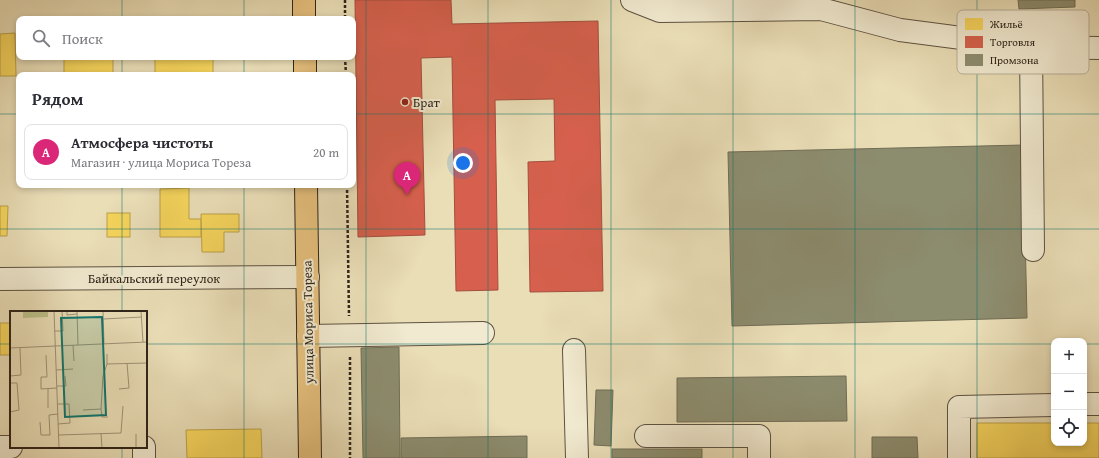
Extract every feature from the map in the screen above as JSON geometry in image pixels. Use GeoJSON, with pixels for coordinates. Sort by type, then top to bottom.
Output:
{"type":"FeatureCollection","features":[{"type":"Feature","properties":{"kind":"main road"},"geometry":{"type":"LineString","coordinates":[[304,0],[304,16]]}},
{"type":"Feature","properties":{"kind":"main road"},"geometry":{"type":"LineString","coordinates":[[304,60],[305,72]]}},
{"type":"Feature","properties":{"kind":"main road","name":"улица Мориса Тореза"},"geometry":{"type":"LineString","coordinates":[[306,188],[310,458]]}},
{"type":"Feature","properties":{"kind":"street"},"geometry":{"type":"LineString","coordinates":[[632,0],[660,11],[821,9],[900,30],[957,37]]}},
{"type":"Feature","properties":{"kind":"street"},"geometry":{"type":"LineString","coordinates":[[1089,48],[1099,48]]}},
{"type":"Feature","properties":{"kind":"street"},"geometry":{"type":"LineString","coordinates":[[1031,74],[1033,250]]}},
{"type":"Feature","properties":{"kind":"street","name":"Байкальский переулок"},"geometry":{"type":"LineString","coordinates":[[0,278],[308,277]]}},
{"type":"Feature","properties":{"kind":"street"},"geometry":{"type":"LineString","coordinates":[[308,336],[482,332]]}},
{"type":"Feature","properties":{"kind":"street"},"geometry":{"type":"LineString","coordinates":[[574,350],[577,458]]}},
{"type":"Feature","properties":{"kind":"street"},"geometry":{"type":"LineString","coordinates":[[1087,404],[1099,404]]}},
{"type":"Feature","properties":{"kind":"street"},"geometry":{"type":"LineString","coordinates":[[959,458],[959,407],[1051,405]]}},
{"type":"Feature","properties":{"kind":"street"},"geometry":{"type":"LineString","coordinates":[[646,436],[759,436],[759,458]]}},
{"type":"Feature","properties":{"kind":"path"},"geometry":{"type":"LineString","coordinates":[[344,0],[345,16]]}},
{"type":"Feature","properties":{"kind":"path"},"geometry":{"type":"LineString","coordinates":[[345,60],[346,72]]}},
{"type":"Feature","properties":{"kind":"path"},"geometry":{"type":"LineString","coordinates":[[347,188],[350,334],[350,458]]}},
{"type":"Feature","properties":{"kind":"building: Жильё"},"geometry":{"type":"Polygon","coordinates":[[[15,33],[16,76],[0,76],[0,34],[15,33]]]}},
{"type":"Feature","properties":{"kind":"building: Жильё"},"geometry":{"type":"Polygon","coordinates":[[[64,60],[113,60],[113,72],[64,72],[64,60]]]}},
{"type":"Feature","properties":{"kind":"building: Жильё"},"geometry":{"type":"Polygon","coordinates":[[[155,60],[213,60],[213,72],[155,72],[155,60]]]}},
{"type":"Feature","properties":{"kind":"building: Жильё"},"geometry":{"type":"Polygon","coordinates":[[[189,188],[189,219],[201,219],[201,237],[160,237],[160,189],[189,188]]]}},
{"type":"Feature","properties":{"kind":"building: Жильё"},"geometry":{"type":"Polygon","coordinates":[[[0,206],[8,206],[7,236],[0,236],[0,206]]]}},
{"type":"Feature","properties":{"kind":"building: Жильё"},"geometry":{"type":"Polygon","coordinates":[[[107,213],[130,213],[130,237],[107,237],[107,213]]]}},
{"type":"Feature","properties":{"kind":"building: Жильё"},"geometry":{"type":"Polygon","coordinates":[[[201,214],[239,214],[239,232],[224,232],[224,252],[202,252],[201,214]]]}},
{"type":"Feature","properties":{"kind":"building: Жильё"},"geometry":{"type":"Polygon","coordinates":[[[0,323],[10,323],[10,355],[0,355],[0,323]]]}},
{"type":"Feature","properties":{"kind":"building: Жильё"},"geometry":{"type":"Polygon","coordinates":[[[977,423],[1051,423],[1051,446],[1087,446],[1087,423],[1099,423],[1099,458],[977,458],[977,423]]]}},
{"type":"Feature","properties":{"kind":"building: Жильё"},"geometry":{"type":"Polygon","coordinates":[[[261,429],[262,458],[187,458],[186,430],[261,429]]]}},
{"type":"Feature","properties":{"kind":"building: Торговля"},"geometry":{"type":"Polygon","coordinates":[[[355,0],[451,0],[452,24],[598,21],[603,291],[530,292],[528,162],[555,161],[554,99],[495,100],[498,290],[456,291],[452,57],[421,58],[425,235],[358,237],[355,0]]]}},
{"type":"Feature","properties":{"kind":"building: Промзона"},"geometry":{"type":"Polygon","coordinates":[[[1018,0],[1075,0],[1075,7],[1019,9],[1018,0]]]}},
{"type":"Feature","properties":{"kind":"building: Промзона"},"geometry":{"type":"Polygon","coordinates":[[[1023,145],[1027,318],[732,326],[728,152],[1023,145]]]}},
{"type":"Feature","properties":{"kind":"building: Промзона"},"geometry":{"type":"Polygon","coordinates":[[[399,347],[400,458],[363,458],[361,348],[399,347]]]}},
{"type":"Feature","properties":{"kind":"building: Промзона"},"geometry":{"type":"Polygon","coordinates":[[[846,376],[847,421],[677,422],[677,378],[846,376]]]}},
{"type":"Feature","properties":{"kind":"building: Промзона"},"geometry":{"type":"Polygon","coordinates":[[[596,390],[613,390],[611,446],[594,445],[596,390]]]}},
{"type":"Feature","properties":{"kind":"building: Промзона"},"geometry":{"type":"Polygon","coordinates":[[[527,436],[527,458],[401,458],[401,438],[527,436]]]}},
{"type":"Feature","properties":{"kind":"building: Промзона"},"geometry":{"type":"Polygon","coordinates":[[[872,437],[917,437],[918,458],[872,458],[872,437]]]}},
{"type":"Feature","properties":{"kind":"building: Промзона"},"geometry":{"type":"Polygon","coordinates":[[[612,449],[702,449],[702,458],[612,458],[612,449]]]}},
{"type":"Feature","properties":{"kind":"place","name":"Брат"},"geometry":{"type":"Point","coordinates":[405,102]}},
{"type":"Feature","properties":{"kind":"place","name":"Атмосфера чистоты"},"geometry":{"type":"Point","coordinates":[407,195]}}]}
